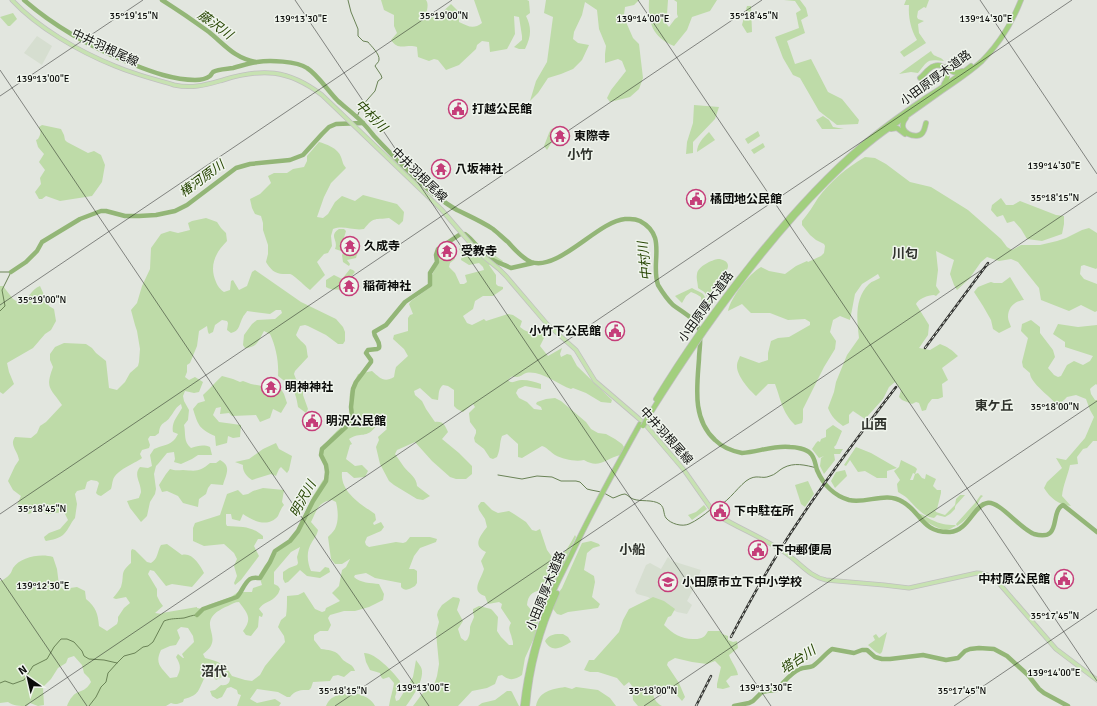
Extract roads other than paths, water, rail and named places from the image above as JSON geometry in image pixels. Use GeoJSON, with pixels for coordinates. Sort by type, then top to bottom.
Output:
{"type":"FeatureCollection","features":[{"type":"Feature","properties":{"kind":"highway","name":"小田原厚木道路"},"geometry":{"type":"LineString","coordinates":[[718,309],[771,244],[844,165],[882,133],[968,72],[981,61],[998,41],[1019,1]]}},
{"type":"Feature","properties":{"kind":"highway","name":"小田原厚木道路"},"geometry":{"type":"LineString","coordinates":[[527,706],[537,648],[554,598],[617,469],[646,416],[687,353],[769,241],[808,196],[842,163],[871,138],[902,114],[967,69],[988,50],[1011,18]]}},
{"type":"Feature","properties":{"kind":"highway"},"geometry":{"type":"LineString","coordinates":[[937,91],[946,80],[948,74],[942,66],[936,65],[930,68],[920,78],[930,65],[937,63],[954,73],[967,69]]}},
{"type":"Feature","properties":{"kind":"highway"},"geometry":{"type":"LineString","coordinates":[[882,133],[895,128],[900,129],[908,136],[917,138],[923,136],[926,132],[926,123],[923,133],[919,135],[908,133],[904,130],[903,124],[906,118],[926,102]]}},
{"type":"Feature","properties":{"kind":"highway","name":"小田原厚木道路"},"geometry":{"type":"LineString","coordinates":[[523,706],[534,647],[551,597],[591,513],[615,468],[641,425]]}},
{"type":"Feature","properties":{"kind":"main road","name":"中井羽根尾線"},"geometry":{"type":"LineString","coordinates":[[12,0],[42,25],[70,44],[127,70],[174,85],[194,87],[242,74],[256,72],[277,73],[293,77],[311,86],[441,209],[478,252],[502,273],[547,324],[576,350],[595,381],[644,423],[684,470],[714,512],[732,524],[777,548],[811,574],[821,579],[909,588],[977,573],[984,573],[997,581],[1056,649],[1097,680]]}},
{"type":"Feature","properties":{"kind":"waterway","name":"中村川"},"geometry":{"type":"LineString","coordinates":[[24,0],[49,20],[89,44],[132,64],[155,73],[171,77],[187,80],[201,80],[210,76],[217,70],[262,61],[297,64],[307,68],[338,101],[361,121],[424,186],[457,210],[493,229],[521,256],[531,262],[542,263],[553,260],[614,222],[625,219],[640,221],[654,234],[656,242],[656,276],[658,285],[673,305],[691,318],[699,329],[700,340],[697,381],[699,413],[708,432],[715,440],[727,448],[742,453],[778,447],[803,449],[813,456],[822,480],[839,496],[856,501],[883,498],[897,499],[909,506],[928,526],[941,531],[956,531],[966,523],[978,508],[987,503],[992,503],[1003,510],[1022,527],[1034,534],[1049,534],[1052,530],[1059,509],[1063,505],[1097,532]]}},
{"type":"Feature","properties":{"kind":"waterway","name":"藤沢川"},"geometry":{"type":"LineString","coordinates":[[162,0],[209,32],[236,54],[256,62]]}},
{"type":"Feature","properties":{"kind":"waterway"},"geometry":{"type":"LineString","coordinates":[[348,0],[358,29],[358,36],[363,41],[368,42],[378,55],[379,61],[375,66],[382,78],[378,81],[375,91],[361,107],[357,117]]}},
{"type":"Feature","properties":{"kind":"waterway","name":"椿河原川"},"geometry":{"type":"LineString","coordinates":[[11,272],[26,262],[37,251],[42,242],[80,219],[101,211],[125,216],[156,215],[175,211],[187,205],[236,168],[250,164],[290,160],[303,155],[329,127],[336,124],[363,123]]}},
{"type":"Feature","properties":{"kind":"waterway","name":"明沢川"},"geometry":{"type":"LineString","coordinates":[[465,234],[482,252],[496,262],[511,268],[533,263]]}},
{"type":"Feature","properties":{"kind":"waterway","name":"明沢川"},"geometry":{"type":"LineString","coordinates":[[197,615],[203,609],[237,597],[250,579],[260,578],[275,551],[290,541],[298,531],[313,501],[326,481],[327,472],[326,465],[321,455],[322,449],[348,425],[352,416],[351,407],[353,389],[356,382],[371,362],[366,353],[368,350],[379,348],[379,343],[374,332],[386,325],[405,302],[430,285],[430,273],[437,262],[436,255],[438,249],[459,235]]}},
{"type":"Feature","properties":{"kind":"waterway","name":"椿河原川"},"geometry":{"type":"LineString","coordinates":[[0,272],[11,272],[2,290],[5,306],[0,311]]}},
{"type":"Feature","properties":{"kind":"waterway"},"geometry":{"type":"LineString","coordinates":[[713,509],[723,504],[746,481],[753,477],[767,477],[791,465],[804,465],[817,468]]}},
{"type":"Feature","properties":{"kind":"waterway"},"geometry":{"type":"LineString","coordinates":[[498,475],[522,479],[537,476],[552,477],[561,481],[580,482],[587,489],[601,492]]}},
{"type":"Feature","properties":{"kind":"waterway"},"geometry":{"type":"LineString","coordinates":[[604,493],[613,498],[625,494],[632,499],[657,502],[662,506],[666,518],[680,525],[692,523],[710,510]]}},
{"type":"Feature","properties":{"kind":"waterway","name":"明沢川"},"geometry":{"type":"LineString","coordinates":[[89,706],[106,682],[108,673],[124,656],[135,653],[153,642],[164,621],[197,615]]}},
{"type":"Feature","properties":{"kind":"waterway"},"geometry":{"type":"LineString","coordinates":[[0,683],[5,681],[13,684],[24,680],[33,666],[47,659],[61,639],[67,639],[74,642],[82,651],[84,656],[89,659],[117,663]]}},
{"type":"Feature","properties":{"kind":"waterway","name":"塔台川"},"geometry":{"type":"LineString","coordinates":[[734,706],[749,703],[762,692],[776,690],[793,673],[802,668],[813,666],[832,649],[854,653],[867,650],[875,657],[882,659],[923,655],[946,660],[958,658],[965,651],[979,648],[994,649],[1007,656],[1028,675],[1039,689],[1068,706]]}},
{"type":"Feature","properties":{"kind":"railway"},"geometry":{"type":"LineString","coordinates":[[925,348],[988,263]]}},
{"type":"Feature","properties":{"kind":"railway"},"geometry":{"type":"LineString","coordinates":[[731,637],[790,533],[811,502],[896,387]]}},
{"type":"Feature","properties":{"kind":"railway"},"geometry":{"type":"LineString","coordinates":[[696,706],[711,676]]}},
{"type":"Feature","properties":{"kind":"place","name":"打越公民館"},"geometry":{"type":"Point","coordinates":[458,109]}},
{"type":"Feature","properties":{"kind":"place","name":"東際寺"},"geometry":{"type":"Point","coordinates":[560,136]}},
{"type":"Feature","properties":{"kind":"place","name":"八坂神社"},"geometry":{"type":"Point","coordinates":[441,169]}},
{"type":"Feature","properties":{"kind":"place","name":"橘団地公民館"},"geometry":{"type":"Point","coordinates":[696,199]}},
{"type":"Feature","properties":{"kind":"place","name":"久成寺"},"geometry":{"type":"Point","coordinates":[350,246]}},
{"type":"Feature","properties":{"kind":"place","name":"受教寺"},"geometry":{"type":"Point","coordinates":[447,251]}},
{"type":"Feature","properties":{"kind":"place","name":"稲荷神社"},"geometry":{"type":"Point","coordinates":[349,286]}},
{"type":"Feature","properties":{"kind":"place","name":"小竹下公民館"},"geometry":{"type":"Point","coordinates":[615,331]}},
{"type":"Feature","properties":{"kind":"place","name":"明神神社"},"geometry":{"type":"Point","coordinates":[271,387]}},
{"type":"Feature","properties":{"kind":"place","name":"明沢公民館"},"geometry":{"type":"Point","coordinates":[312,421]}},
{"type":"Feature","properties":{"kind":"place","name":"下中駐在所"},"geometry":{"type":"Point","coordinates":[720,511]}},
{"type":"Feature","properties":{"kind":"place","name":"下中郵便局"},"geometry":{"type":"Point","coordinates":[758,550]}},
{"type":"Feature","properties":{"kind":"place","name":"中村原公民館"},"geometry":{"type":"Point","coordinates":[1064,579]}},
{"type":"Feature","properties":{"kind":"place","name":"小田原市立下中小学校"},"geometry":{"type":"Point","coordinates":[668,582]}},
{"type":"Feature","properties":{"kind":"district","name":"小竹"},"geometry":{"type":"Point","coordinates":[580,155]}},
{"type":"Feature","properties":{"kind":"district","name":"川匂"},"geometry":{"type":"Point","coordinates":[905,254]}},
{"type":"Feature","properties":{"kind":"district","name":"東ケ丘"},"geometry":{"type":"Point","coordinates":[994,406]}},
{"type":"Feature","properties":{"kind":"district","name":"山西"},"geometry":{"type":"Point","coordinates":[874,425]}},
{"type":"Feature","properties":{"kind":"district","name":"小船"},"geometry":{"type":"Point","coordinates":[632,550]}},
{"type":"Feature","properties":{"kind":"district","name":"沼代"},"geometry":{"type":"Point","coordinates":[214,672]}}]}
